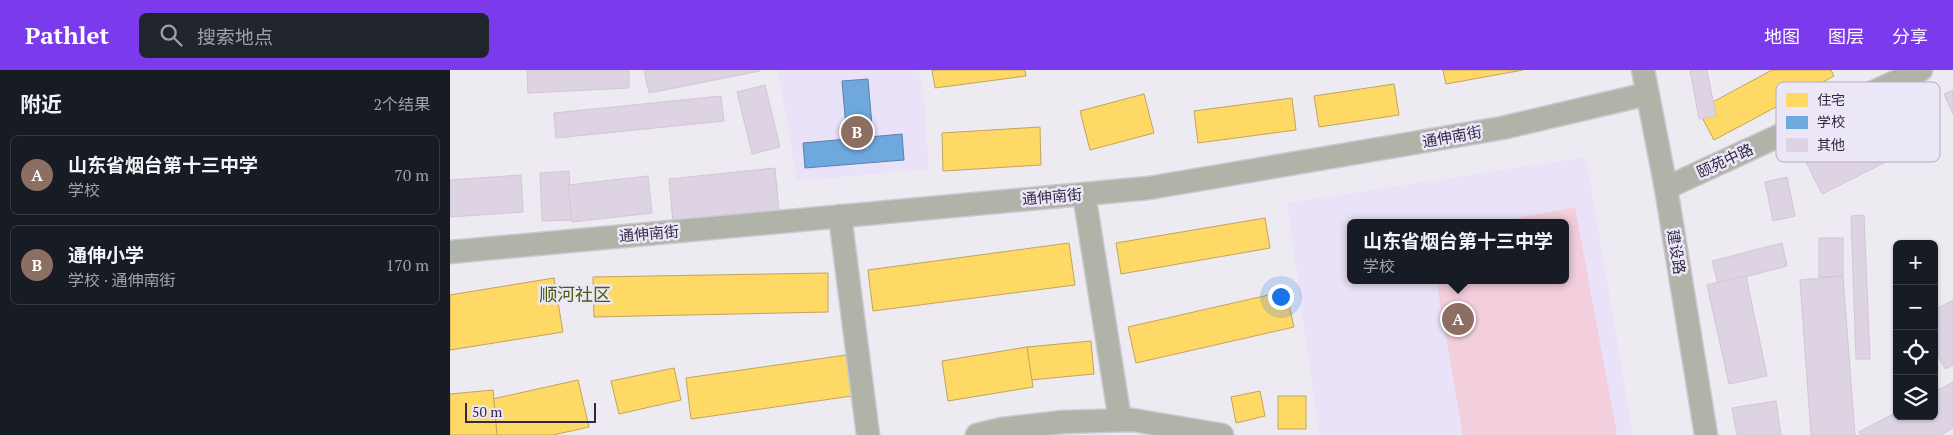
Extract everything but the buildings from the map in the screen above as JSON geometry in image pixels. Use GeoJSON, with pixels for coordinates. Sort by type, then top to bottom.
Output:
{"type":"FeatureCollection","features":[{"type":"Feature","properties":{"kind":"street","name":"建设路"},"geometry":{"type":"LineString","coordinates":[[1643,70],[1666,188],[1706,435]]}},
{"type":"Feature","properties":{"kind":"street","name":"颐苑中路"},"geometry":{"type":"LineString","coordinates":[[1895,82],[1921,70]]}},
{"type":"Feature","properties":{"kind":"street","name":"通伸南街"},"geometry":{"type":"LineString","coordinates":[[450,252],[1149,188],[1502,128],[1647,94]]}},
{"type":"Feature","properties":{"kind":"street","name":"颐苑中路"},"geometry":{"type":"LineString","coordinates":[[1666,188],[1776,137]]}},
{"type":"Feature","properties":{"kind":"street"},"geometry":{"type":"LineString","coordinates":[[1084,194],[1120,420]]}},
{"type":"Feature","properties":{"kind":"street"},"geometry":{"type":"LineString","coordinates":[[840,216],[868,435]]}},
{"type":"Feature","properties":{"kind":"street"},"geometry":{"type":"LineString","coordinates":[[978,435],[1002,429],[1063,422],[1120,420],[1133,420],[1222,435]]}},
{"type":"Feature","properties":{"kind":"shaded area"},"geometry":{"type":"Polygon","coordinates":[[[778,70],[918,70],[924,96],[929,169],[797,181],[778,70]]]}},
{"type":"Feature","properties":{"kind":"shaded area"},"geometry":{"type":"Polygon","coordinates":[[[1586,157],[1633,435],[1319,435],[1287,203],[1586,157]]]}},
{"type":"Feature","properties":{"kind":"shaded area"},"geometry":{"type":"Polygon","coordinates":[[[1575,207],[1617,435],[1463,435],[1437,284],[1569,284],[1569,219],[1513,219],[1575,207]]]}},
{"type":"Feature","properties":{"kind":"place","name":"通伸小学"},"geometry":{"type":"Point","coordinates":[857,132]}},
{"type":"Feature","properties":{"kind":"place","name":"山东省烟台第十三中学"},"geometry":{"type":"Point","coordinates":[1458,319]}},
{"type":"Feature","properties":{"kind":"district","name":"顺河社区"},"geometry":{"type":"Point","coordinates":[575,295]}}]}
